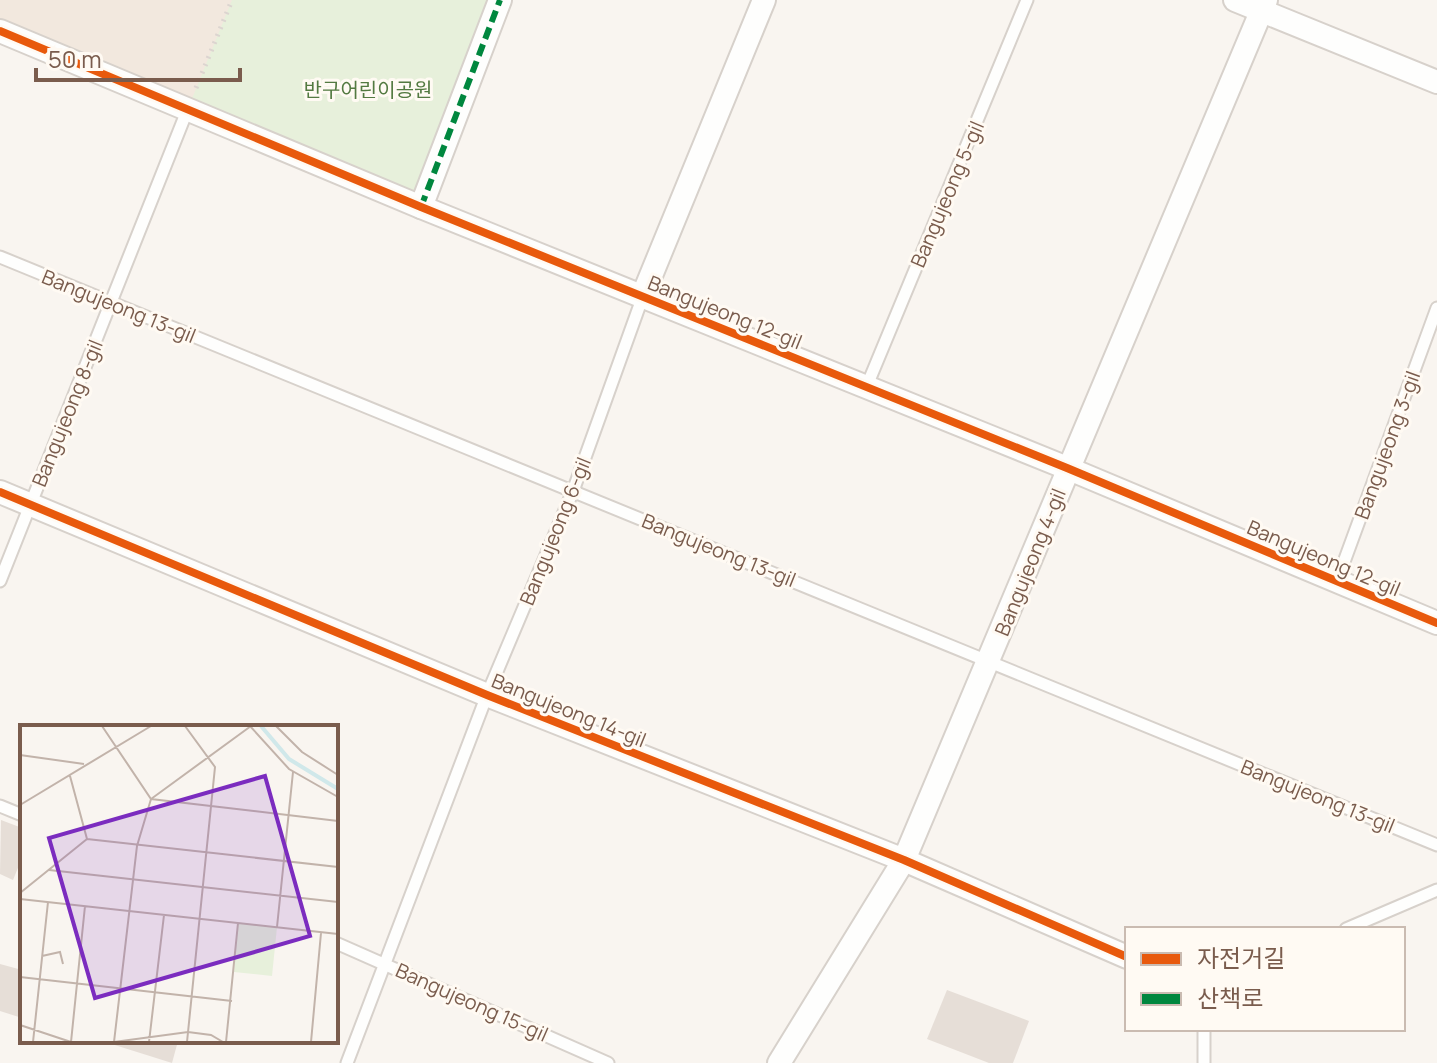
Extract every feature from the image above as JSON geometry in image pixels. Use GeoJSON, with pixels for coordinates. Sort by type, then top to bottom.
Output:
{"type":"FeatureCollection","features":[{"type":"Feature","properties":{"kind":"street"},"geometry":{"type":"LineString","coordinates":[[421,207],[500,0]]}},
{"type":"Feature","properties":{"kind":"street","name":"Bangujeong 6-gil"},"geometry":{"type":"LineString","coordinates":[[643,295],[764,0]]}},
{"type":"Feature","properties":{"kind":"street"},"geometry":{"type":"LineString","coordinates":[[1235,0],[1264,6],[1437,82]]}},
{"type":"Feature","properties":{"kind":"street","name":"Bangujeong 4-gil"},"geometry":{"type":"LineString","coordinates":[[779,1063],[904,860],[1264,6]]}},
{"type":"Feature","properties":{"kind":"street","name":"Bangujeong 12-gil"},"geometry":{"type":"LineString","coordinates":[[0,31],[187,111],[1067,468],[1437,623]]}},
{"type":"Feature","properties":{"kind":"street","name":"Bangujeong 14-gil"},"geometry":{"type":"LineString","coordinates":[[0,492],[487,695],[904,860],[1125,956]]}},
{"type":"Feature","properties":{"kind":"lane","name":"Bangujeong 5-gil"},"geometry":{"type":"LineString","coordinates":[[866,388],[1027,0]]}},
{"type":"Feature","properties":{"kind":"lane","name":"Bangujeong 8-gil"},"geometry":{"type":"LineString","coordinates":[[0,581],[187,111]]}},
{"type":"Feature","properties":{"kind":"lane","name":"Bangujeong 13-gil"},"geometry":{"type":"LineString","coordinates":[[0,257],[1437,845]]}},
{"type":"Feature","properties":{"kind":"lane","name":"Bangujeong 6-gil"},"geometry":{"type":"LineString","coordinates":[[347,1063],[487,695],[573,491],[643,295]]}},
{"type":"Feature","properties":{"kind":"lane","name":"Bangujeong 3-gil"},"geometry":{"type":"LineString","coordinates":[[1337,581],[1437,308]]}},
{"type":"Feature","properties":{"kind":"lane"},"geometry":{"type":"LineString","coordinates":[[0,806],[20,814]]}},
{"type":"Feature","properties":{"kind":"lane"},"geometry":{"type":"LineString","coordinates":[[1351,927],[1437,890]]}},
{"type":"Feature","properties":{"kind":"lane","name":"Bangujeong 15-gil"},"geometry":{"type":"LineString","coordinates":[[338,944],[608,1063]]}},
{"type":"Feature","properties":{"kind":"lane"},"geometry":{"type":"LineString","coordinates":[[1204,1031],[1204,1063]]}},
{"type":"Feature","properties":{"kind":"path"},"geometry":{"type":"LineString","coordinates":[[187,111],[232,0]]}},
{"type":"Feature","properties":{"kind":"shaded area","name":"반구어린이공원"},"geometry":{"type":"Polygon","coordinates":[[[0,0],[507,0],[421,207],[0,31],[0,0]]]}},
{"type":"Feature","properties":{"kind":"green space","name":"반구어린이공원"},"geometry":{"type":"Polygon","coordinates":[[[232,0],[500,0],[421,207],[187,111],[232,0]]]}},
{"type":"Feature","properties":{"kind":"building"},"geometry":{"type":"Polygon","coordinates":[[[1,820],[20,827],[20,863],[13,880],[0,874],[1,820]]]}},
{"type":"Feature","properties":{"kind":"building"},"geometry":{"type":"Polygon","coordinates":[[[0,964],[20,969],[20,1017],[0,1011],[0,964]]]}},
{"type":"Feature","properties":{"kind":"building"},"geometry":{"type":"Polygon","coordinates":[[[947,990],[1029,1021],[1013,1063],[989,1063],[927,1039],[947,990]]]}},
{"type":"Feature","properties":{"kind":"building"},"geometry":{"type":"Polygon","coordinates":[[[108,1043],[177,1043],[172,1063],[108,1043]]]}},
{"type":"Feature","properties":{"kind":"marked path"},"geometry":{"type":"LineString","coordinates":[[421,207],[500,0]]}},
{"type":"Feature","properties":{"kind":"cycle path"},"geometry":{"type":"LineString","coordinates":[[0,31],[1437,623]]}},
{"type":"Feature","properties":{"kind":"cycle path"},"geometry":{"type":"LineString","coordinates":[[0,492],[487,695],[904,860],[1125,956]]}}]}
